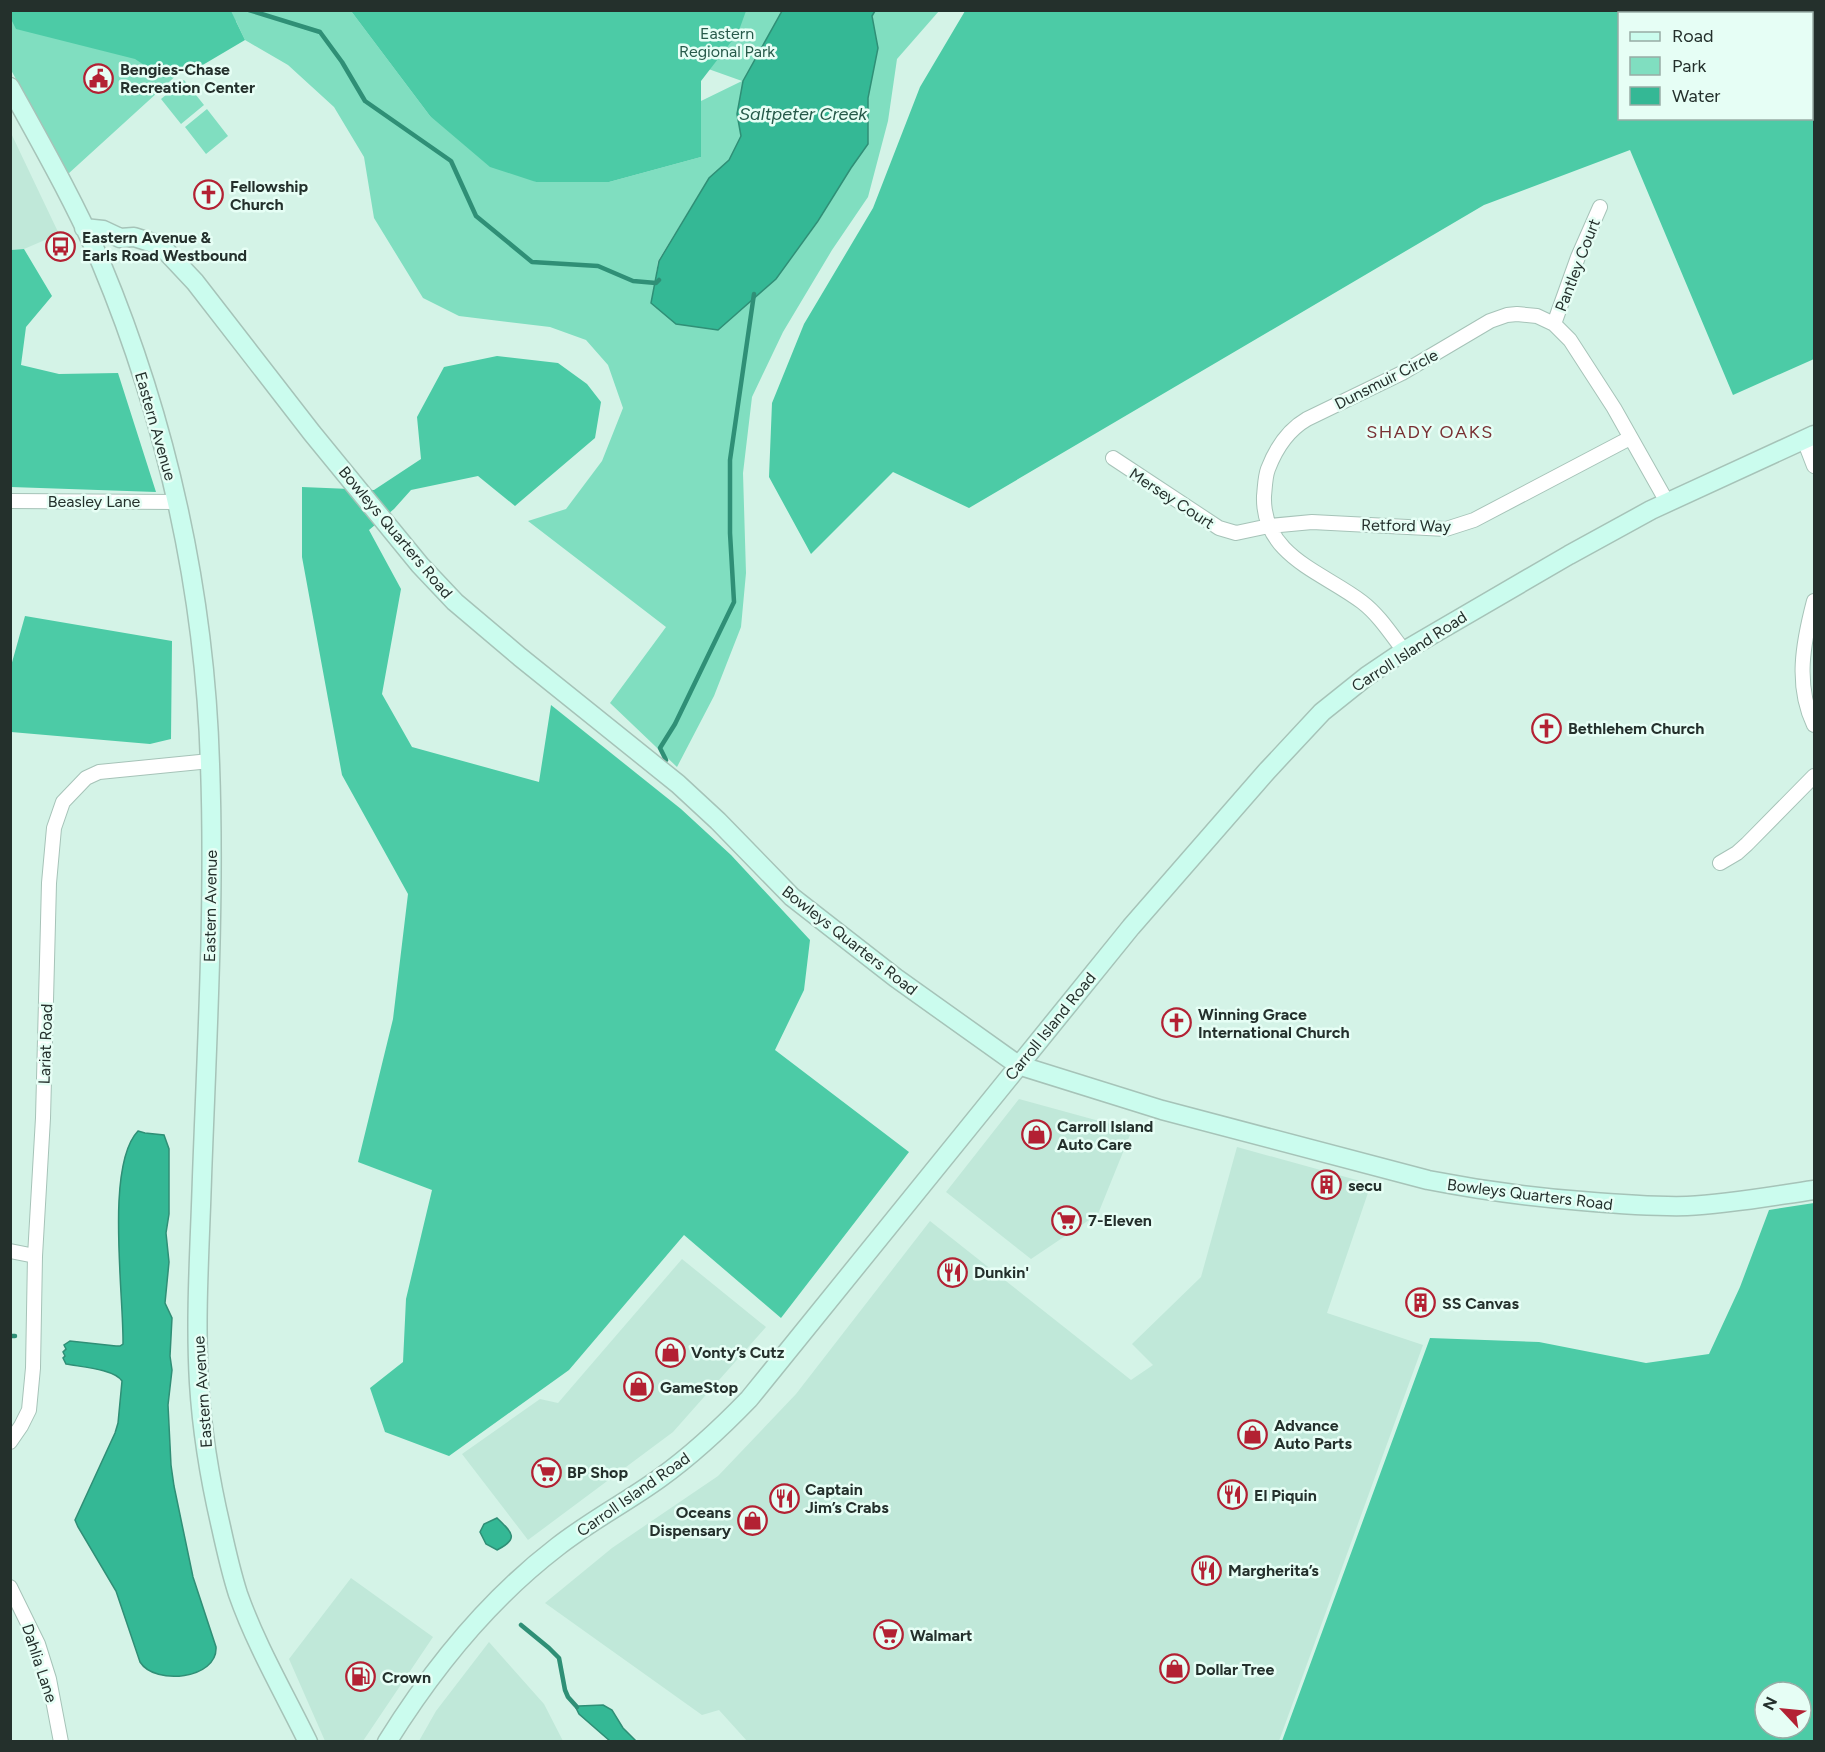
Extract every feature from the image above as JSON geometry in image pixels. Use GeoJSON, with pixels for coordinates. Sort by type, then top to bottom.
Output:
{"type":"FeatureCollection","features":[{"type":"Feature","properties":{"kind":"street","name":"Eastern Avenue"},"geometry":{"type":"LineString","coordinates":[[10,87],[99,259],[128,336],[162,440],[177,502],[190,572],[207,703],[210,761],[211,887],[198,1304],[202,1419],[214,1498],[238,1593],[250,1624],[308,1742]]}},
{"type":"Feature","properties":{"kind":"street","name":"Pantley Court"},"geometry":{"type":"LineString","coordinates":[[1554,324],[1578,256],[1600,207]]}},
{"type":"Feature","properties":{"kind":"street","name":"Bowleys Quarters Road"},"geometry":{"type":"LineString","coordinates":[[84,228],[103,230],[120,238],[134,237],[153,243],[165,250],[195,282],[312,433],[420,565],[454,602],[678,784],[733,836],[767,873],[813,914],[896,978],[1018,1065],[1173,1113],[1428,1180],[1468,1188],[1632,1206],[1688,1206],[1735,1202],[1815,1190]]}},
{"type":"Feature","properties":{"kind":"street"},"geometry":{"type":"LineString","coordinates":[[99,259],[113,253],[120,238]]}},
{"type":"Feature","properties":{"kind":"street","name":"Dunsmuir Circle"},"geometry":{"type":"LineString","coordinates":[[1404,651],[1364,603],[1296,559],[1282,545],[1269,526],[1264,501],[1267,472],[1277,451],[1298,424],[1402,374],[1499,317],[1517,314],[1537,315],[1565,333],[1614,408],[1667,502]]}},
{"type":"Feature","properties":{"kind":"street"},"geometry":{"type":"LineString","coordinates":[[1809,437],[1815,466]]}},
{"type":"Feature","properties":{"kind":"street","name":"Carroll Island Road"},"geometry":{"type":"LineString","coordinates":[[387,1742],[433,1673],[466,1632],[496,1600],[558,1546],[673,1468],[710,1438],[749,1399],[1131,927],[1300,734],[1341,695],[1404,651],[1569,555],[1667,502],[1809,437]]}},
{"type":"Feature","properties":{"kind":"street","name":"Retford Way"},"geometry":{"type":"LineString","coordinates":[[1269,526],[1312,522],[1446,529],[1474,520],[1630,438]]}},
{"type":"Feature","properties":{"kind":"street","name":"Mersey Court"},"geometry":{"type":"LineString","coordinates":[[1113,458],[1219,528],[1236,532],[1269,526]]}},
{"type":"Feature","properties":{"kind":"street","name":"Beasley Lane"},"geometry":{"type":"LineString","coordinates":[[10,501],[177,502]]}},
{"type":"Feature","properties":{"kind":"street"},"geometry":{"type":"LineString","coordinates":[[1815,601],[1804,646],[1802,668],[1807,705],[1815,725]]}},
{"type":"Feature","properties":{"kind":"street","name":"Lariat Road"},"geometry":{"type":"LineString","coordinates":[[10,1442],[26,1417],[31,1398],[35,1256],[43,1118],[49,883],[52,837],[56,821],[63,802],[77,786],[86,778],[99,772],[210,761]]}},
{"type":"Feature","properties":{"kind":"street"},"geometry":{"type":"LineString","coordinates":[[1720,862],[1748,844],[1815,776]]}},
{"type":"Feature","properties":{"kind":"street"},"geometry":{"type":"LineString","coordinates":[[10,1251],[35,1256]]}},
{"type":"Feature","properties":{"kind":"street","name":"Dahlia Lane"},"geometry":{"type":"LineString","coordinates":[[10,1587],[38,1644],[49,1679],[61,1742]]}},
{"type":"Feature","properties":{"kind":"shaded area"},"geometry":{"type":"Polygon","coordinates":[[[10,131],[59,234],[24,249],[11,250],[10,131]]]}},
{"type":"Feature","properties":{"kind":"shaded area"},"geometry":{"type":"Polygon","coordinates":[[[1019,1099],[1132,1130],[1098,1214],[1031,1259],[946,1192],[1019,1099]]]}},
{"type":"Feature","properties":{"kind":"shaded area"},"geometry":{"type":"Polygon","coordinates":[[[1237,1147],[1371,1184],[1327,1313],[1423,1345],[1279,1741],[747,1741],[719,1710],[702,1715],[545,1603],[612,1548],[718,1476],[796,1394],[930,1221],[1131,1380],[1153,1365],[1132,1344],[1201,1277],[1237,1147]]]}},
{"type":"Feature","properties":{"kind":"shaded area"},"geometry":{"type":"Polygon","coordinates":[[[682,1259],[766,1327],[673,1432],[528,1540],[462,1454],[540,1399],[558,1403],[682,1259]]]}},
{"type":"Feature","properties":{"kind":"shaded area"},"geometry":{"type":"Polygon","coordinates":[[[351,1578],[433,1637],[363,1741],[325,1741],[289,1659],[351,1578]]]}},
{"type":"Feature","properties":{"kind":"shaded area"},"geometry":{"type":"Polygon","coordinates":[[[489,1642],[544,1704],[563,1741],[419,1741],[436,1711],[489,1642]]]}},
{"type":"Feature","properties":{"kind":"green space","name":"Eastern Regional Park"},"geometry":{"type":"Polygon","coordinates":[[[10,11],[351,11],[430,116],[536,182],[609,182],[701,157],[701,101],[742,81],[546,11],[782,11],[743,81],[737,114],[741,136],[729,160],[709,178],[658,261],[652,303],[738,313],[776,279],[818,222],[868,144],[868,98],[878,48],[872,16],[875,11],[939,11],[897,59],[888,121],[868,197],[832,250],[783,332],[752,397],[743,473],[746,573],[741,627],[714,696],[677,767],[610,703],[666,627],[528,521],[566,509],[602,461],[623,408],[608,365],[586,340],[550,327],[459,316],[423,298],[374,218],[364,157],[334,107],[288,65],[245,40],[236,21],[68,174],[11,70],[10,11]]]}},
{"type":"Feature","properties":{"kind":"green space"},"geometry":{"type":"Polygon","coordinates":[[[10,11],[231,11],[245,40],[201,66],[164,78],[135,59],[16,29],[10,11]]]}},
{"type":"Feature","properties":{"kind":"green space","name":"Eastern Regional Park"},"geometry":{"type":"Polygon","coordinates":[[[351,11],[746,11],[738,33],[701,81],[701,157],[609,182],[536,182],[490,167],[430,116],[351,11]]]}},
{"type":"Feature","properties":{"kind":"green space"},"geometry":{"type":"Polygon","coordinates":[[[965,11],[1814,11],[1814,359],[1733,395],[1630,150],[1484,205],[969,508],[893,472],[811,554],[769,477],[772,403],[804,324],[873,208],[920,87],[965,11]]]}},
{"type":"Feature","properties":{"kind":"green space"},"geometry":{"type":"Polygon","coordinates":[[[184,80],[204,105],[181,124],[161,99],[184,80]]]}},
{"type":"Feature","properties":{"kind":"green space"},"geometry":{"type":"Polygon","coordinates":[[[207,109],[228,136],[206,154],[185,127],[207,109]]]}},
{"type":"Feature","properties":{"kind":"green space"},"geometry":{"type":"Polygon","coordinates":[[[24,249],[52,296],[26,327],[21,365],[59,374],[118,373],[156,492],[11,487],[11,250],[24,249]]]}},
{"type":"Feature","properties":{"kind":"green space"},"geometry":{"type":"Polygon","coordinates":[[[497,356],[558,363],[587,384],[601,402],[595,438],[515,506],[478,476],[411,490],[394,509],[369,530],[401,589],[382,694],[412,747],[539,782],[551,705],[681,809],[731,855],[810,940],[804,990],[775,1050],[909,1152],[781,1318],[684,1235],[569,1370],[449,1456],[385,1432],[370,1388],[403,1362],[406,1299],[432,1190],[358,1162],[393,1019],[408,894],[342,775],[302,557],[302,487],[374,490],[421,459],[417,417],[444,367],[497,356]]]}},
{"type":"Feature","properties":{"kind":"green space"},"geometry":{"type":"Polygon","coordinates":[[[25,616],[172,641],[171,739],[150,744],[11,732],[11,666],[25,616]]]}},
{"type":"Feature","properties":{"kind":"green space"},"geometry":{"type":"Polygon","coordinates":[[[1814,1203],[1814,1741],[1282,1741],[1430,1338],[1539,1342],[1646,1363],[1709,1354],[1740,1287],[1769,1210],[1814,1203]]]}},
{"type":"Feature","properties":{"kind":"water","name":"Saltpeter Creek"},"geometry":{"type":"Polygon","coordinates":[[[782,11],[875,11],[872,16],[878,48],[868,98],[868,144],[818,221],[776,279],[718,330],[676,324],[651,303],[659,261],[709,178],[729,160],[741,136],[737,114],[743,81],[782,11]]]}},
{"type":"Feature","properties":{"kind":"water"},"geometry":{"type":"Polygon","coordinates":[[[138,1131],[164,1135],[169,1149],[169,1214],[166,1233],[169,1262],[165,1303],[172,1318],[170,1356],[172,1370],[168,1405],[171,1465],[193,1577],[216,1647],[214,1658],[207,1666],[184,1676],[158,1674],[148,1670],[140,1662],[116,1591],[75,1520],[115,1433],[122,1381],[105,1371],[66,1364],[63,1358],[65,1356],[63,1352],[66,1349],[64,1345],[70,1341],[116,1346],[123,1344],[118,1232],[119,1201],[122,1172],[128,1148],[138,1131]]]}},
{"type":"Feature","properties":{"kind":"water"},"geometry":{"type":"Polygon","coordinates":[[[497,1518],[510,1532],[511,1539],[497,1550],[486,1544],[480,1532],[484,1524],[497,1518]]]}},
{"type":"Feature","properties":{"kind":"water"},"geometry":{"type":"Polygon","coordinates":[[[603,1705],[612,1710],[623,1728],[636,1741],[610,1741],[579,1714],[576,1708],[603,1705]]]}},
{"type":"Feature","properties":{"kind":"waterway","name":"Saltpeter Creek"},"geometry":{"type":"LineString","coordinates":[[249,10],[320,32],[342,62],[365,101],[451,161],[476,216],[532,262],[598,266],[633,281],[656,283],[659,280]]}},
{"type":"Feature","properties":{"kind":"waterway"},"geometry":{"type":"LineString","coordinates":[[666,760],[660,748],[675,724],[734,602],[730,533],[730,460],[754,294]]}},
{"type":"Feature","properties":{"kind":"waterway"},"geometry":{"type":"LineString","coordinates":[[10,1336],[15,1336]]}},
{"type":"Feature","properties":{"kind":"waterway"},"geometry":{"type":"LineString","coordinates":[[521,1625],[559,1658],[565,1690],[577,1707]]}},
{"type":"Feature","properties":{"kind":"place","name":"Bengies-Chase Recreation Center"},"geometry":{"type":"Point","coordinates":[99,78]}},
{"type":"Feature","properties":{"kind":"place","name":"Fellowship Church"},"geometry":{"type":"Point","coordinates":[209,195]}},
{"type":"Feature","properties":{"kind":"place","name":"Eastern Avenue & Earls Road Westbound"},"geometry":{"type":"Point","coordinates":[61,246]}},
{"type":"Feature","properties":{"kind":"place","name":"Bethlehem Church"},"geometry":{"type":"Point","coordinates":[1547,728]}},
{"type":"Feature","properties":{"kind":"place","name":"Winning Grace International Church"},"geometry":{"type":"Point","coordinates":[1177,1023]}},
{"type":"Feature","properties":{"kind":"place","name":"Carroll Island Auto Care"},"geometry":{"type":"Point","coordinates":[1036,1135]}},
{"type":"Feature","properties":{"kind":"place","name":"secu"},"geometry":{"type":"Point","coordinates":[1327,1185]}},
{"type":"Feature","properties":{"kind":"place","name":"7-Eleven"},"geometry":{"type":"Point","coordinates":[1067,1220]}},
{"type":"Feature","properties":{"kind":"place","name":"Dunkin'"},"geometry":{"type":"Point","coordinates":[953,1272]}},
{"type":"Feature","properties":{"kind":"place","name":"SS Canvas"},"geometry":{"type":"Point","coordinates":[1421,1303]}},
{"type":"Feature","properties":{"kind":"place","name":"Vonty’s Cutz"},"geometry":{"type":"Point","coordinates":[670,1352]}},
{"type":"Feature","properties":{"kind":"place","name":"GameStop"},"geometry":{"type":"Point","coordinates":[639,1387]}},
{"type":"Feature","properties":{"kind":"place","name":"Advance Auto Parts"},"geometry":{"type":"Point","coordinates":[1253,1434]}},
{"type":"Feature","properties":{"kind":"place","name":"BP Shop"},"geometry":{"type":"Point","coordinates":[546,1472]}},
{"type":"Feature","properties":{"kind":"place","name":"El Piquin"},"geometry":{"type":"Point","coordinates":[1233,1495]}},
{"type":"Feature","properties":{"kind":"place","name":"Captain Jim’s Crabs"},"geometry":{"type":"Point","coordinates":[784,1498]}},
{"type":"Feature","properties":{"kind":"place","name":"Oceans Dispensary"},"geometry":{"type":"Point","coordinates":[752,1521]}},
{"type":"Feature","properties":{"kind":"place","name":"Margherita’s"},"geometry":{"type":"Point","coordinates":[1207,1570]}},
{"type":"Feature","properties":{"kind":"place","name":"Walmart"},"geometry":{"type":"Point","coordinates":[889,1635]}},
{"type":"Feature","properties":{"kind":"place","name":"Dollar Tree"},"geometry":{"type":"Point","coordinates":[1174,1669]}},
{"type":"Feature","properties":{"kind":"place","name":"Crown"},"geometry":{"type":"Point","coordinates":[361,1677]}},
{"type":"Feature","properties":{"kind":"district","name":"SHADY OAKS"},"geometry":{"type":"Point","coordinates":[1430,432]}}]}
